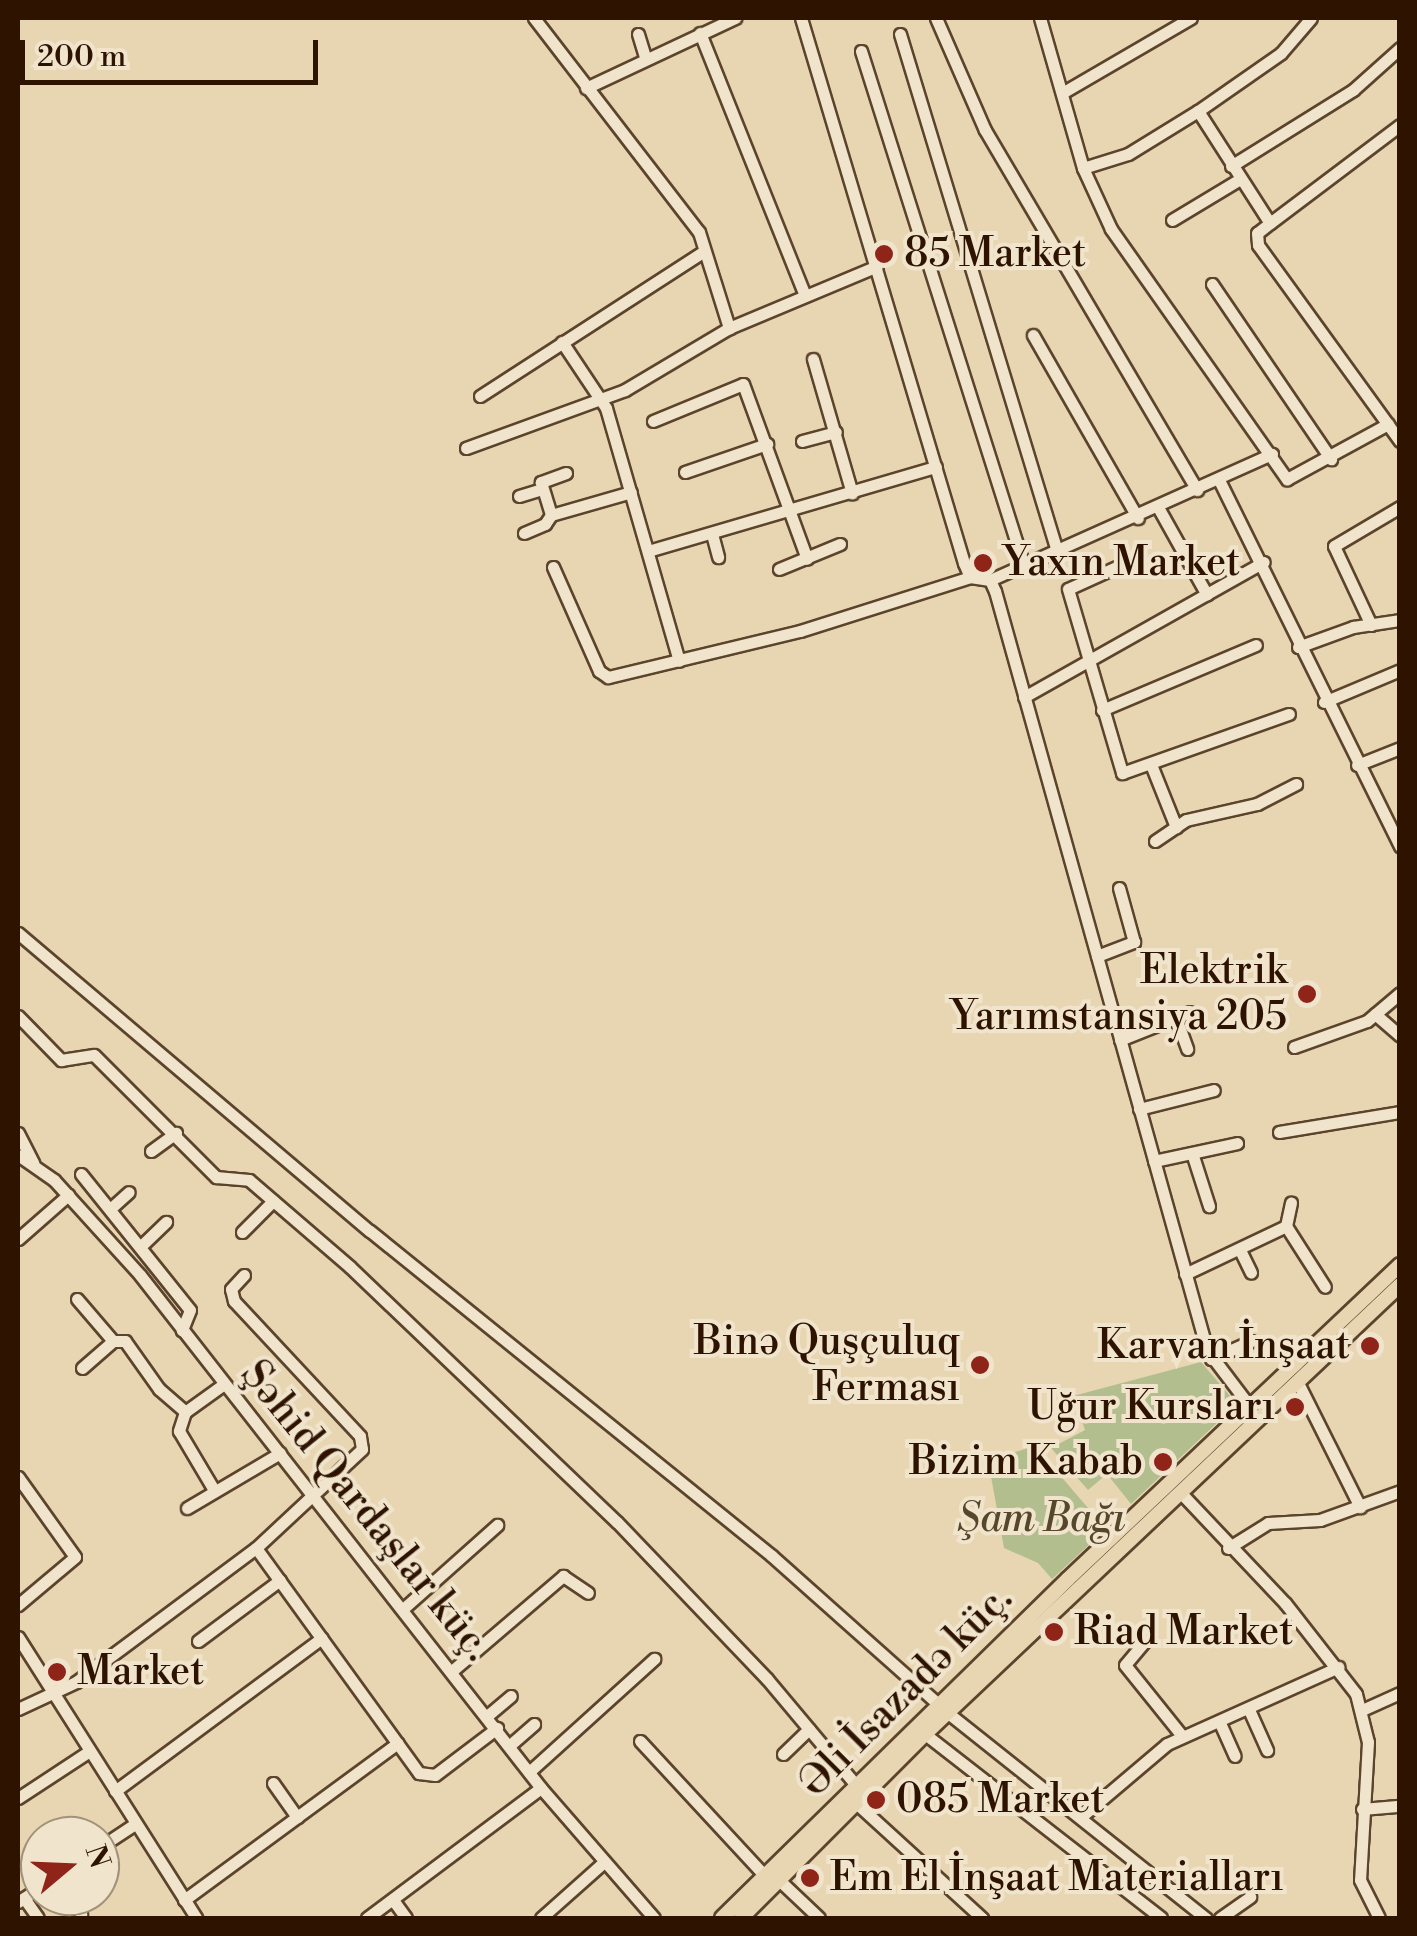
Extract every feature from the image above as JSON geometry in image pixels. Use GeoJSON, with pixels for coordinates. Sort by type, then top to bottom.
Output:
{"type":"FeatureCollection","features":[{"type":"Feature","properties":{"kind":"main road","name":"Əli İsazadə küç."},"geometry":{"type":"LineString","coordinates":[[943,1708],[1180,1492],[1400,1265]]}},
{"type":"Feature","properties":{"kind":"main road","name":"Əli İsazadə küç."},"geometry":{"type":"LineString","coordinates":[[740,1918],[856,1785],[921,1729],[1255,1414],[1298,1383],[1400,1285]]}},
{"type":"Feature","properties":{"kind":"main road","name":"Əli İsazadə küç."},"geometry":{"type":"LineString","coordinates":[[722,1918],[856,1803],[921,1729]]}},
{"type":"Feature","properties":{"kind":"street"},"geometry":{"type":"LineString","coordinates":[[534,18],[691,220],[729,328]]}},
{"type":"Feature","properties":{"kind":"street"},"geometry":{"type":"LineString","coordinates":[[586,88],[734,18]]}},
{"type":"Feature","properties":{"kind":"street"},"geometry":{"type":"LineString","coordinates":[[801,18],[970,578]]}},
{"type":"Feature","properties":{"kind":"street"},"geometry":{"type":"LineString","coordinates":[[936,18],[985,130],[1198,490]]}},
{"type":"Feature","properties":{"kind":"street"},"geometry":{"type":"LineString","coordinates":[[1041,18],[1083,168],[1123,250],[1290,480],[1388,424]]}},
{"type":"Feature","properties":{"kind":"street"},"geometry":{"type":"LineString","coordinates":[[1062,93],[1191,18]]}},
{"type":"Feature","properties":{"kind":"street"},"geometry":{"type":"LineString","coordinates":[[1083,168],[1128,154],[1198,111],[1281,52],[1310,18]]}},
{"type":"Feature","properties":{"kind":"street"},"geometry":{"type":"LineString","coordinates":[[700,33],[805,296]]}},
{"type":"Feature","properties":{"kind":"street"},"geometry":{"type":"LineString","coordinates":[[638,34],[645,58]]}},
{"type":"Feature","properties":{"kind":"street"},"geometry":{"type":"LineString","coordinates":[[900,34],[1057,551]]}},
{"type":"Feature","properties":{"kind":"street"},"geometry":{"type":"LineString","coordinates":[[1231,166],[1354,90],[1400,48]]}},
{"type":"Feature","properties":{"kind":"street"},"geometry":{"type":"LineString","coordinates":[[861,51],[1023,563]]}},
{"type":"Feature","properties":{"kind":"street"},"geometry":{"type":"LineString","coordinates":[[1198,111],[1270,224]]}},
{"type":"Feature","properties":{"kind":"street"},"geometry":{"type":"LineString","coordinates":[[1400,125],[1258,233],[1258,245],[1400,441]]}},
{"type":"Feature","properties":{"kind":"street"},"geometry":{"type":"LineString","coordinates":[[1172,220],[1240,179]]}},
{"type":"Feature","properties":{"kind":"street"},"geometry":{"type":"LineString","coordinates":[[480,396],[704,252]]}},
{"type":"Feature","properties":{"kind":"street"},"geometry":{"type":"LineString","coordinates":[[466,448],[602,399],[729,328],[877,266]]}},
{"type":"Feature","properties":{"kind":"street"},"geometry":{"type":"LineString","coordinates":[[1212,284],[1332,459]]}},
{"type":"Feature","properties":{"kind":"street"},"geometry":{"type":"LineString","coordinates":[[1033,335],[1138,518]]}},
{"type":"Feature","properties":{"kind":"street"},"geometry":{"type":"LineString","coordinates":[[562,342],[602,399],[679,662]]}},
{"type":"Feature","properties":{"kind":"street"},"geometry":{"type":"LineString","coordinates":[[813,359],[852,493]]}},
{"type":"Feature","properties":{"kind":"street"},"geometry":{"type":"LineString","coordinates":[[653,421],[743,384],[806,559]]}},
{"type":"Feature","properties":{"kind":"street"},"geometry":{"type":"LineString","coordinates":[[802,441],[836,432]]}},
{"type":"Feature","properties":{"kind":"street"},"geometry":{"type":"LineString","coordinates":[[685,472],[767,444]]}},
{"type":"Feature","properties":{"kind":"street"},"geometry":{"type":"LineString","coordinates":[[553,567],[602,676],[679,662],[970,578],[990,580],[1159,509],[1272,454]]}},
{"type":"Feature","properties":{"kind":"street"},"geometry":{"type":"LineString","coordinates":[[648,551],[936,468]]}},
{"type":"Feature","properties":{"kind":"street"},"geometry":{"type":"LineString","coordinates":[[524,532],[546,524],[551,514],[541,482],[566,473]]}},
{"type":"Feature","properties":{"kind":"street"},"geometry":{"type":"LineString","coordinates":[[1218,480],[1264,562],[1324,702],[1395,829],[1400,847]]}},
{"type":"Feature","properties":{"kind":"street"},"geometry":{"type":"LineString","coordinates":[[519,496],[542,489]]}},
{"type":"Feature","properties":{"kind":"street"},"geometry":{"type":"LineString","coordinates":[[551,514],[631,492]]}},
{"type":"Feature","properties":{"kind":"street"},"geometry":{"type":"LineString","coordinates":[[1371,625],[1334,546],[1400,507]]}},
{"type":"Feature","properties":{"kind":"street"},"geometry":{"type":"LineString","coordinates":[[1159,509],[1206,594]]}},
{"type":"Feature","properties":{"kind":"street"},"geometry":{"type":"LineString","coordinates":[[712,534],[718,558]]}},
{"type":"Feature","properties":{"kind":"street"},"geometry":{"type":"LineString","coordinates":[[779,568],[840,544]]}},
{"type":"Feature","properties":{"kind":"street"},"geometry":{"type":"LineString","coordinates":[[1134,559],[1068,589],[1122,773],[1152,767],[1289,714]]}},
{"type":"Feature","properties":{"kind":"street"},"geometry":{"type":"LineString","coordinates":[[1024,698],[1090,666],[1264,562]]}},
{"type":"Feature","properties":{"kind":"street"},"geometry":{"type":"LineString","coordinates":[[990,580],[1211,1358],[1255,1414]]}},
{"type":"Feature","properties":{"kind":"street"},"geometry":{"type":"LineString","coordinates":[[1298,647],[1400,620]]}},
{"type":"Feature","properties":{"kind":"street"},"geometry":{"type":"LineString","coordinates":[[1102,710],[1256,645]]}},
{"type":"Feature","properties":{"kind":"street"},"geometry":{"type":"LineString","coordinates":[[1324,702],[1400,670]]}},
{"type":"Feature","properties":{"kind":"street"},"geometry":{"type":"LineString","coordinates":[[1357,765],[1400,748]]}},
{"type":"Feature","properties":{"kind":"street"},"geometry":{"type":"LineString","coordinates":[[1152,767],[1176,826]]}},
{"type":"Feature","properties":{"kind":"street"},"geometry":{"type":"LineString","coordinates":[[1155,840],[1176,826],[1257,804],[1296,784]]}},
{"type":"Feature","properties":{"kind":"street"},"geometry":{"type":"LineString","coordinates":[[1096,956],[1134,942],[1119,888]]}},
{"type":"Feature","properties":{"kind":"street"},"geometry":{"type":"LineString","coordinates":[[18,933],[370,1231],[772,1556],[943,1708],[1206,1918]]}},
{"type":"Feature","properties":{"kind":"street"},"geometry":{"type":"LineString","coordinates":[[1294,1047],[1375,1014],[1400,992]]}},
{"type":"Feature","properties":{"kind":"street"},"geometry":{"type":"LineString","coordinates":[[1120,1040],[1190,1012]]}},
{"type":"Feature","properties":{"kind":"street"},"geometry":{"type":"LineString","coordinates":[[1375,1014],[1400,1036]]}},
{"type":"Feature","properties":{"kind":"street"},"geometry":{"type":"LineString","coordinates":[[18,1016],[60,1060],[94,1055],[216,1177],[249,1180],[273,1201],[568,1474],[810,1729],[856,1785]]}},
{"type":"Feature","properties":{"kind":"street"},"geometry":{"type":"LineString","coordinates":[[1176,1018],[1187,1049]]}},
{"type":"Feature","properties":{"kind":"street"},"geometry":{"type":"LineString","coordinates":[[1139,1110],[1214,1090]]}},
{"type":"Feature","properties":{"kind":"street"},"geometry":{"type":"LineString","coordinates":[[1279,1132],[1400,1112]]}},
{"type":"Feature","properties":{"kind":"street"},"geometry":{"type":"LineString","coordinates":[[18,1133],[32,1163]]}},
{"type":"Feature","properties":{"kind":"street"},"geometry":{"type":"LineString","coordinates":[[151,1151],[176,1134]]}},
{"type":"Feature","properties":{"kind":"street"},"geometry":{"type":"LineString","coordinates":[[1154,1161],[1237,1143]]}},
{"type":"Feature","properties":{"kind":"street"},"geometry":{"type":"LineString","coordinates":[[1192,1153],[1208,1206]]}},
{"type":"Feature","properties":{"kind":"street","name":"Şəhid Qardaşlar küç."},"geometry":{"type":"LineString","coordinates":[[18,1155],[68,1194],[182,1330],[453,1670],[541,1788],[654,1918]]}},
{"type":"Feature","properties":{"kind":"street"},"geometry":{"type":"LineString","coordinates":[[81,1174],[190,1310],[182,1330]]}},
{"type":"Feature","properties":{"kind":"street"},"geometry":{"type":"LineString","coordinates":[[110,1209],[129,1192]]}},
{"type":"Feature","properties":{"kind":"street"},"geometry":{"type":"LineString","coordinates":[[18,1239],[68,1194]]}},
{"type":"Feature","properties":{"kind":"street"},"geometry":{"type":"LineString","coordinates":[[242,1232],[273,1201]]}},
{"type":"Feature","properties":{"kind":"street"},"geometry":{"type":"LineString","coordinates":[[1291,1203],[1286,1226],[1325,1288]]}},
{"type":"Feature","properties":{"kind":"street"},"geometry":{"type":"LineString","coordinates":[[140,1246],[166,1222]]}},
{"type":"Feature","properties":{"kind":"street"},"geometry":{"type":"LineString","coordinates":[[1185,1274],[1286,1226]]}},
{"type":"Feature","properties":{"kind":"street"},"geometry":{"type":"LineString","coordinates":[[1240,1250],[1252,1273]]}},
{"type":"Feature","properties":{"kind":"street"},"geometry":{"type":"LineString","coordinates":[[18,1709],[52,1694],[256,1548],[316,1498],[363,1442],[234,1300],[231,1289],[244,1275]]}},
{"type":"Feature","properties":{"kind":"street"},"geometry":{"type":"LineString","coordinates":[[77,1299],[113,1341]]}},
{"type":"Feature","properties":{"kind":"street"},"geometry":{"type":"LineString","coordinates":[[1211,1358],[1250,1340]]}},
{"type":"Feature","properties":{"kind":"street"},"geometry":{"type":"LineString","coordinates":[[82,1368],[113,1341],[125,1341],[159,1389],[185,1412]]}},
{"type":"Feature","properties":{"kind":"street"},"geometry":{"type":"LineString","coordinates":[[1298,1383],[1360,1506]]}},
{"type":"Feature","properties":{"kind":"street"},"geometry":{"type":"LineString","coordinates":[[214,1490],[179,1431],[185,1412],[224,1384]]}},
{"type":"Feature","properties":{"kind":"street"},"geometry":{"type":"LineString","coordinates":[[187,1508],[280,1454]]}},
{"type":"Feature","properties":{"kind":"street"},"geometry":{"type":"LineString","coordinates":[[18,1477],[75,1556],[18,1605]]}},
{"type":"Feature","properties":{"kind":"street"},"geometry":{"type":"LineString","coordinates":[[1228,1548],[1268,1523],[1310,1521],[1400,1491]]}},
{"type":"Feature","properties":{"kind":"street"},"geometry":{"type":"LineString","coordinates":[[1180,1492],[1338,1668],[1362,1710],[1368,1742],[1360,1880],[1379,1918]]}},
{"type":"Feature","properties":{"kind":"street"},"geometry":{"type":"LineString","coordinates":[[404,1608],[497,1525]]}},
{"type":"Feature","properties":{"kind":"street"},"geometry":{"type":"LineString","coordinates":[[256,1548],[419,1773],[431,1777],[497,1728]]}},
{"type":"Feature","properties":{"kind":"street"},"geometry":{"type":"LineString","coordinates":[[453,1670],[563,1576],[588,1593]]}},
{"type":"Feature","properties":{"kind":"street"},"geometry":{"type":"LineString","coordinates":[[198,1641],[280,1580]]}},
{"type":"Feature","properties":{"kind":"street"},"geometry":{"type":"LineString","coordinates":[[18,1637],[194,1918]]}},
{"type":"Feature","properties":{"kind":"street"},"geometry":{"type":"LineString","coordinates":[[114,1791],[322,1638]]}},
{"type":"Feature","properties":{"kind":"street"},"geometry":{"type":"LineString","coordinates":[[1145,1642],[1124,1665],[1182,1736]]}},
{"type":"Feature","properties":{"kind":"street"},"geometry":{"type":"LineString","coordinates":[[529,1772],[654,1659]]}},
{"type":"Feature","properties":{"kind":"street"},"geometry":{"type":"LineString","coordinates":[[1082,1816],[1182,1736],[1250,1712],[1338,1668]]}},
{"type":"Feature","properties":{"kind":"street"},"geometry":{"type":"LineString","coordinates":[[1362,1710],[1400,1693]]}},
{"type":"Feature","properties":{"kind":"street"},"geometry":{"type":"LineString","coordinates":[[488,1716],[511,1696]]}},
{"type":"Feature","properties":{"kind":"street"},"geometry":{"type":"LineString","coordinates":[[1250,1712],[1267,1750]]}},
{"type":"Feature","properties":{"kind":"street"},"geometry":{"type":"LineString","coordinates":[[1220,1723],[1234,1756]]}},
{"type":"Feature","properties":{"kind":"street"},"geometry":{"type":"LineString","coordinates":[[510,1745],[534,1724]]}},
{"type":"Feature","properties":{"kind":"street"},"geometry":{"type":"LineString","coordinates":[[783,1754],[810,1729]]}},
{"type":"Feature","properties":{"kind":"street"},"geometry":{"type":"LineString","coordinates":[[921,1729],[1161,1918]]}},
{"type":"Feature","properties":{"kind":"street"},"geometry":{"type":"LineString","coordinates":[[640,1741],[772,1879],[818,1918]]}},
{"type":"Feature","properties":{"kind":"street"},"geometry":{"type":"LineString","coordinates":[[184,1900],[398,1743]]}},
{"type":"Feature","properties":{"kind":"street"},"geometry":{"type":"LineString","coordinates":[[18,1798],[88,1752]]}},
{"type":"Feature","properties":{"kind":"street"},"geometry":{"type":"LineString","coordinates":[[274,1784],[297,1817]]}},
{"type":"Feature","properties":{"kind":"street"},"geometry":{"type":"LineString","coordinates":[[368,1918],[541,1788]]}},
{"type":"Feature","properties":{"kind":"street"},"geometry":{"type":"LineString","coordinates":[[856,1803],[982,1918]]}},
{"type":"Feature","properties":{"kind":"street"},"geometry":{"type":"LineString","coordinates":[[1362,1809],[1400,1806]]}},
{"type":"Feature","properties":{"kind":"street"},"geometry":{"type":"LineString","coordinates":[[120,1834],[135,1824]]}},
{"type":"Feature","properties":{"kind":"street"},"geometry":{"type":"LineString","coordinates":[[540,1918],[604,1862]]}},
{"type":"Feature","properties":{"kind":"street"},"geometry":{"type":"LineString","coordinates":[[1220,1918],[1250,1897]]}},
{"type":"Feature","properties":{"kind":"street"},"geometry":{"type":"LineString","coordinates":[[393,1900],[406,1918]]}},
{"type":"Feature","properties":{"kind":"green space"},"geometry":{"type":"Polygon","coordinates":[[[1201,1362],[1237,1404],[1131,1504],[1107,1474],[1088,1490],[1051,1448],[1085,1430],[1073,1396],[1201,1362]]]}},
{"type":"Feature","properties":{"kind":"green space","name":"Şam Bağı"},"geometry":{"type":"Polygon","coordinates":[[[1035,1446],[1106,1529],[1052,1579],[1038,1563],[1004,1548],[988,1460],[1035,1446]]]}},
{"type":"Feature","properties":{"kind":"place","name":"85 Market"},"geometry":{"type":"Point","coordinates":[884,254]}},
{"type":"Feature","properties":{"kind":"place","name":"Yaxın Market"},"geometry":{"type":"Point","coordinates":[983,563]}},
{"type":"Feature","properties":{"kind":"place","name":"Elektrik Yarımstansiya 205"},"geometry":{"type":"Point","coordinates":[1307,994]}},
{"type":"Feature","properties":{"kind":"place","name":"Karvan İnşaat"},"geometry":{"type":"Point","coordinates":[1370,1346]}},
{"type":"Feature","properties":{"kind":"place","name":"Binə Quşçuluq Ferması"},"geometry":{"type":"Point","coordinates":[980,1365]}},
{"type":"Feature","properties":{"kind":"place","name":"Uğur Kursları"},"geometry":{"type":"Point","coordinates":[1295,1407]}},
{"type":"Feature","properties":{"kind":"place","name":"Bizim Kabab"},"geometry":{"type":"Point","coordinates":[1163,1462]}},
{"type":"Feature","properties":{"kind":"place","name":"Riad Market"},"geometry":{"type":"Point","coordinates":[1054,1632]}},
{"type":"Feature","properties":{"kind":"place","name":"Market"},"geometry":{"type":"Point","coordinates":[57,1672]}},
{"type":"Feature","properties":{"kind":"place","name":"085 Market"},"geometry":{"type":"Point","coordinates":[876,1800]}},
{"type":"Feature","properties":{"kind":"place","name":"Em El İnşaat Materialları"},"geometry":{"type":"Point","coordinates":[810,1878]}}]}
